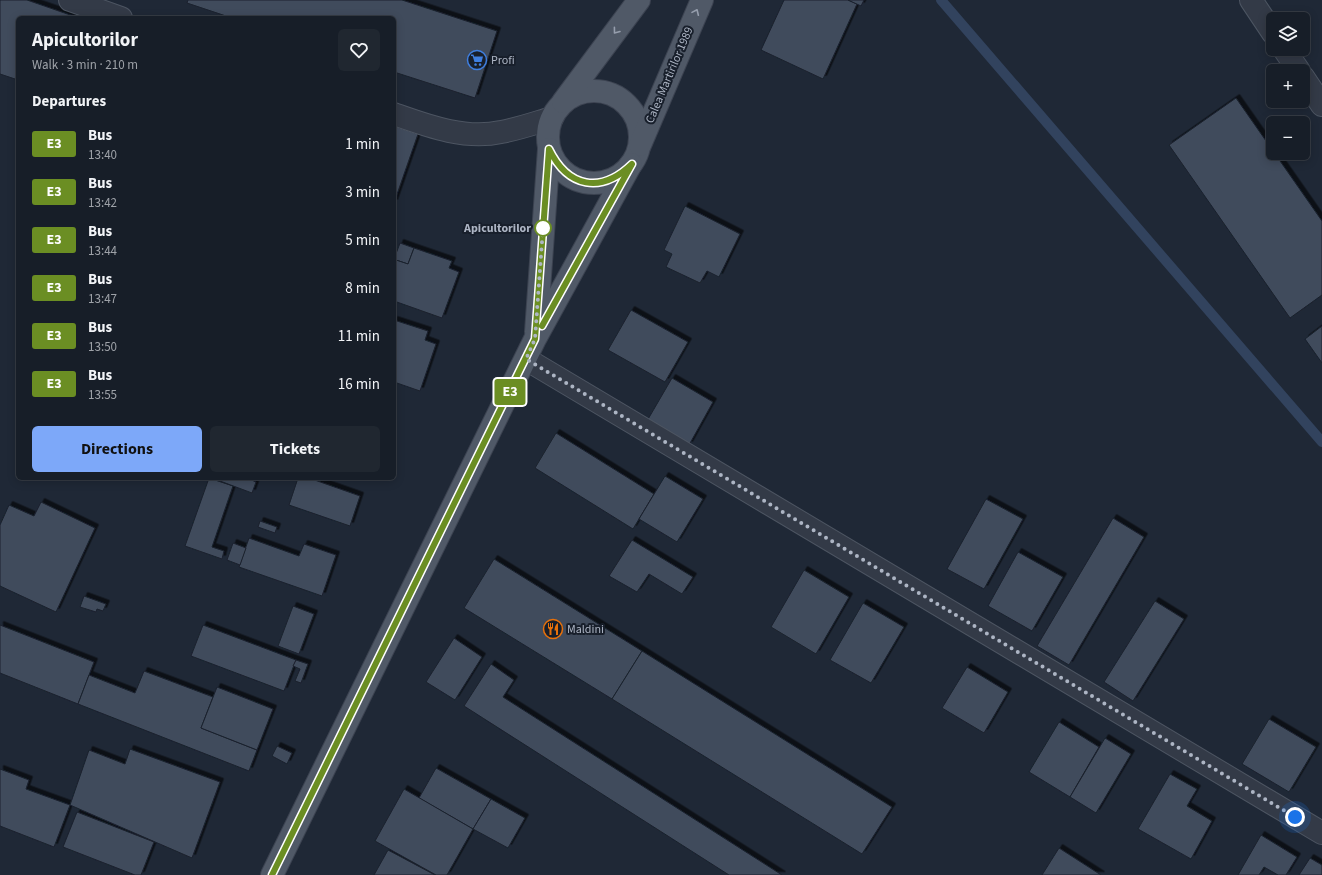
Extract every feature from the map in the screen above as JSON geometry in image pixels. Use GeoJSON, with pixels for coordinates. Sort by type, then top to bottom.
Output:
{"type":"FeatureCollection","features":[{"type":"Feature","properties":{"kind":"main road"},"geometry":{"type":"LineString","coordinates":[[556,111],[573,96],[588,91],[604,92],[619,99],[630,109],[638,123],[640,137],[634,157],[621,174],[609,180],[595,183],[581,181],[567,174],[556,163],[549,149],[548,132],[556,111],[639,0]]}},
{"type":"Feature","properties":{"kind":"main road","name":"Calea Martirilor 1989"},"geometry":{"type":"LineString","coordinates":[[272,875],[535,339],[634,157],[702,0]]}},
{"type":"Feature","properties":{"kind":"main road","name":"Calea Martirilor 1989"},"geometry":{"type":"LineString","coordinates":[[535,339],[549,149]]}},
{"type":"Feature","properties":{"kind":"street"},"geometry":{"type":"LineString","coordinates":[[70,0],[115,16]]}},
{"type":"Feature","properties":{"kind":"street"},"geometry":{"type":"LineString","coordinates":[[1251,0],[1266,22]]}},
{"type":"Feature","properties":{"kind":"street"},"geometry":{"type":"LineString","coordinates":[[1310,87],[1322,105]]}},
{"type":"Feature","properties":{"kind":"street"},"geometry":{"type":"LineString","coordinates":[[396,115],[437,129],[468,133],[500,132],[556,111]]}},
{"type":"Feature","properties":{"kind":"street"},"geometry":{"type":"LineString","coordinates":[[526,359],[1322,833]]}},
{"type":"Feature","properties":{"kind":"building"},"geometry":{"type":"Polygon","coordinates":[[[0,0],[27,0],[73,16],[16,16],[16,79],[0,74],[0,0]]]}},
{"type":"Feature","properties":{"kind":"building"},"geometry":{"type":"Polygon","coordinates":[[[188,0],[402,0],[497,31],[475,98],[396,73],[396,16],[226,16],[187,3],[188,0]]]}},
{"type":"Feature","properties":{"kind":"building"},"geometry":{"type":"Polygon","coordinates":[[[784,0],[848,0],[857,4],[823,79],[761,50],[784,0]]]}},
{"type":"Feature","properties":{"kind":"building"},"geometry":{"type":"Polygon","coordinates":[[[848,0],[864,0],[861,6],[848,0]]]}},
{"type":"Feature","properties":{"kind":"building"},"geometry":{"type":"Polygon","coordinates":[[[1236,98],[1266,141],[1266,160],[1279,160],[1322,221],[1322,295],[1290,318],[1169,145],[1236,98]]]}},
{"type":"Feature","properties":{"kind":"building"},"geometry":{"type":"Polygon","coordinates":[[[396,127],[418,134],[396,197],[396,127]]]}},
{"type":"Feature","properties":{"kind":"building"},"geometry":{"type":"Polygon","coordinates":[[[685,206],[740,234],[719,277],[707,271],[700,283],[666,267],[672,254],[664,250],[685,206]]]}},
{"type":"Feature","properties":{"kind":"building"},"geometry":{"type":"Polygon","coordinates":[[[400,243],[414,248],[408,264],[396,260],[396,254],[400,243]]]}},
{"type":"Feature","properties":{"kind":"building"},"geometry":{"type":"Polygon","coordinates":[[[414,248],[452,261],[449,268],[459,272],[442,318],[396,302],[396,260],[408,264],[414,248]]]}},
{"type":"Feature","properties":{"kind":"building"},"geometry":{"type":"Polygon","coordinates":[[[631,310],[688,342],[665,382],[608,350],[631,310]]]}},
{"type":"Feature","properties":{"kind":"building"},"geometry":{"type":"Polygon","coordinates":[[[396,321],[428,331],[425,340],[436,344],[420,391],[396,383],[396,321]]]}},
{"type":"Feature","properties":{"kind":"building"},"geometry":{"type":"Polygon","coordinates":[[[1322,326],[1322,363],[1305,339],[1322,326]]]}},
{"type":"Feature","properties":{"kind":"building"},"geometry":{"type":"Polygon","coordinates":[[[672,378],[713,402],[689,445],[647,421],[672,378]]]}},
{"type":"Feature","properties":{"kind":"building"},"geometry":{"type":"Polygon","coordinates":[[[556,433],[654,494],[633,529],[535,468],[556,433]]]}},
{"type":"Feature","properties":{"kind":"building"},"geometry":{"type":"Polygon","coordinates":[[[665,476],[703,499],[677,542],[639,519],[665,476]]]}},
{"type":"Feature","properties":{"kind":"building"},"geometry":{"type":"Polygon","coordinates":[[[208,480],[215,480],[233,486],[212,547],[224,551],[222,559],[185,546],[208,480]]]}},
{"type":"Feature","properties":{"kind":"building"},"geometry":{"type":"Polygon","coordinates":[[[217,480],[252,480],[256,482],[252,493],[217,480]]]}},
{"type":"Feature","properties":{"kind":"building"},"geometry":{"type":"Polygon","coordinates":[[[297,480],[315,480],[360,496],[350,526],[289,505],[297,480]]]}},
{"type":"Feature","properties":{"kind":"building"},"geometry":{"type":"Polygon","coordinates":[[[986,499],[1023,519],[984,589],[947,569],[986,499]]]}},
{"type":"Feature","properties":{"kind":"building"},"geometry":{"type":"Polygon","coordinates":[[[41,502],[95,528],[56,612],[0,586],[0,525],[9,505],[34,516],[41,502]]]}},
{"type":"Feature","properties":{"kind":"building"},"geometry":{"type":"Polygon","coordinates":[[[1113,518],[1144,537],[1069,665],[1037,646],[1113,518]]]}},
{"type":"Feature","properties":{"kind":"building"},"geometry":{"type":"Polygon","coordinates":[[[260,521],[277,527],[275,533],[258,527],[260,521]]]}},
{"type":"Feature","properties":{"kind":"building"},"geometry":{"type":"Polygon","coordinates":[[[249,538],[299,556],[304,544],[336,555],[322,596],[239,567],[249,538]]]}},
{"type":"Feature","properties":{"kind":"building"},"geometry":{"type":"Polygon","coordinates":[[[632,540],[693,577],[682,594],[649,574],[637,592],[609,576],[632,540]]]}},
{"type":"Feature","properties":{"kind":"building"},"geometry":{"type":"Polygon","coordinates":[[[233,543],[246,548],[240,565],[227,560],[233,543]]]}},
{"type":"Feature","properties":{"kind":"building"},"geometry":{"type":"Polygon","coordinates":[[[1018,552],[1063,577],[1032,631],[988,606],[1018,552]]]}},
{"type":"Feature","properties":{"kind":"building","name":"Maldini"},"geometry":{"type":"Polygon","coordinates":[[[494,559],[642,651],[612,699],[464,608],[494,559]]]}},
{"type":"Feature","properties":{"kind":"building"},"geometry":{"type":"Polygon","coordinates":[[[804,570],[849,597],[816,654],[771,627],[804,570]]]}},
{"type":"Feature","properties":{"kind":"building"},"geometry":{"type":"Polygon","coordinates":[[[84,596],[106,604],[103,611],[97,609],[96,612],[80,607],[84,596]]]}},
{"type":"Feature","properties":{"kind":"building"},"geometry":{"type":"Polygon","coordinates":[[[1155,601],[1184,619],[1133,701],[1104,682],[1155,601]]]}},
{"type":"Feature","properties":{"kind":"building"},"geometry":{"type":"Polygon","coordinates":[[[863,603],[904,627],[871,683],[830,660],[863,603]]]}},
{"type":"Feature","properties":{"kind":"building"},"geometry":{"type":"Polygon","coordinates":[[[293,606],[314,614],[299,654],[278,646],[293,606]]]}},
{"type":"Feature","properties":{"kind":"building"},"geometry":{"type":"Polygon","coordinates":[[[0,625],[94,662],[78,704],[0,673],[0,625]]]}},
{"type":"Feature","properties":{"kind":"building"},"geometry":{"type":"Polygon","coordinates":[[[203,625],[296,660],[284,691],[191,656],[203,625]]]}},
{"type":"Feature","properties":{"kind":"building"},"geometry":{"type":"Polygon","coordinates":[[[454,638],[482,657],[455,700],[426,682],[454,638]]]}},
{"type":"Feature","properties":{"kind":"building"},"geometry":{"type":"Polygon","coordinates":[[[642,651],[892,807],[862,854],[612,699],[642,651]]]}},
{"type":"Feature","properties":{"kind":"building"},"geometry":{"type":"Polygon","coordinates":[[[296,660],[308,664],[301,683],[295,681],[300,669],[293,666],[296,660]]]}},
{"type":"Feature","properties":{"kind":"building"},"geometry":{"type":"Polygon","coordinates":[[[491,664],[514,680],[503,697],[782,875],[729,875],[464,706],[491,664]]]}},
{"type":"Feature","properties":{"kind":"building"},"geometry":{"type":"Polygon","coordinates":[[[967,667],[1008,692],[984,733],[942,708],[967,667]]]}},
{"type":"Feature","properties":{"kind":"building"},"geometry":{"type":"Polygon","coordinates":[[[144,671],[213,697],[201,728],[257,750],[249,771],[78,704],[89,675],[135,693],[144,671]]]}},
{"type":"Feature","properties":{"kind":"building"},"geometry":{"type":"Polygon","coordinates":[[[217,687],[273,709],[257,750],[201,728],[217,687]]]}},
{"type":"Feature","properties":{"kind":"building"},"geometry":{"type":"Polygon","coordinates":[[[1269,719],[1316,747],[1289,792],[1242,764],[1269,719]]]}},
{"type":"Feature","properties":{"kind":"building"},"geometry":{"type":"Polygon","coordinates":[[[1059,722],[1099,747],[1070,797],[1029,772],[1059,722]]]}},
{"type":"Feature","properties":{"kind":"building"},"geometry":{"type":"Polygon","coordinates":[[[1105,738],[1131,754],[1096,813],[1070,797],[1105,738]]]}},
{"type":"Feature","properties":{"kind":"building"},"geometry":{"type":"Polygon","coordinates":[[[277,746],[292,753],[287,764],[272,756],[277,746]]]}},
{"type":"Feature","properties":{"kind":"building"},"geometry":{"type":"Polygon","coordinates":[[[130,749],[220,782],[192,858],[70,805],[89,750],[125,764],[130,749]]]}},
{"type":"Feature","properties":{"kind":"building"},"geometry":{"type":"Polygon","coordinates":[[[436,768],[491,799],[473,829],[419,798],[436,768]]]}},
{"type":"Feature","properties":{"kind":"building"},"geometry":{"type":"Polygon","coordinates":[[[0,769],[29,780],[26,789],[70,805],[54,847],[0,826],[0,769]]]}},
{"type":"Feature","properties":{"kind":"building"},"geometry":{"type":"Polygon","coordinates":[[[1170,774],[1197,789],[1187,806],[1212,821],[1191,859],[1138,829],[1170,774]]]}},
{"type":"Feature","properties":{"kind":"building"},"geometry":{"type":"Polygon","coordinates":[[[404,789],[473,829],[447,875],[436,875],[375,841],[404,789]]]}},
{"type":"Feature","properties":{"kind":"building"},"geometry":{"type":"Polygon","coordinates":[[[491,799],[525,818],[508,848],[473,829],[491,799]]]}},
{"type":"Feature","properties":{"kind":"building"},"geometry":{"type":"Polygon","coordinates":[[[77,812],[154,842],[141,875],[135,875],[63,847],[77,812]]]}},
{"type":"Feature","properties":{"kind":"building"},"geometry":{"type":"Polygon","coordinates":[[[1261,835],[1297,857],[1286,875],[1278,875],[1264,867],[1259,875],[1238,875],[1261,835]]]}},
{"type":"Feature","properties":{"kind":"building"},"geometry":{"type":"Polygon","coordinates":[[[1059,848],[1101,875],[1042,875],[1059,848]]]}},
{"type":"Feature","properties":{"kind":"building"},"geometry":{"type":"Polygon","coordinates":[[[388,850],[435,875],[374,875],[388,850]]]}},
{"type":"Feature","properties":{"kind":"building"},"geometry":{"type":"Polygon","coordinates":[[[1310,858],[1322,865],[1322,875],[1299,875],[1310,858]]]}},
{"type":"Feature","properties":{"kind":"waterway"},"geometry":{"type":"LineString","coordinates":[[941,0],[1322,442]]}},
{"type":"Feature","properties":{"kind":"bus line","name":"E3"},"geometry":{"type":"LineString","coordinates":[[272,875],[535,339],[549,149],[556,163],[567,174],[581,181],[595,183],[609,180],[621,174],[632,164],[542,326]]}},
{"type":"Feature","properties":{"kind":"place","name":"Profi"},"geometry":{"type":"Point","coordinates":[477,60]}},
{"type":"Feature","properties":{"kind":"place","name":"Apicultorilor"},"geometry":{"type":"Point","coordinates":[543,228]}},
{"type":"Feature","properties":{"kind":"place","name":"Maldini"},"geometry":{"type":"Point","coordinates":[553,629]}},
{"type":"Feature","properties":{"kind":"route"},"geometry":{"type":"LineString","coordinates":[[543,228],[535,339],[526,359],[1295,817]]}}]}
